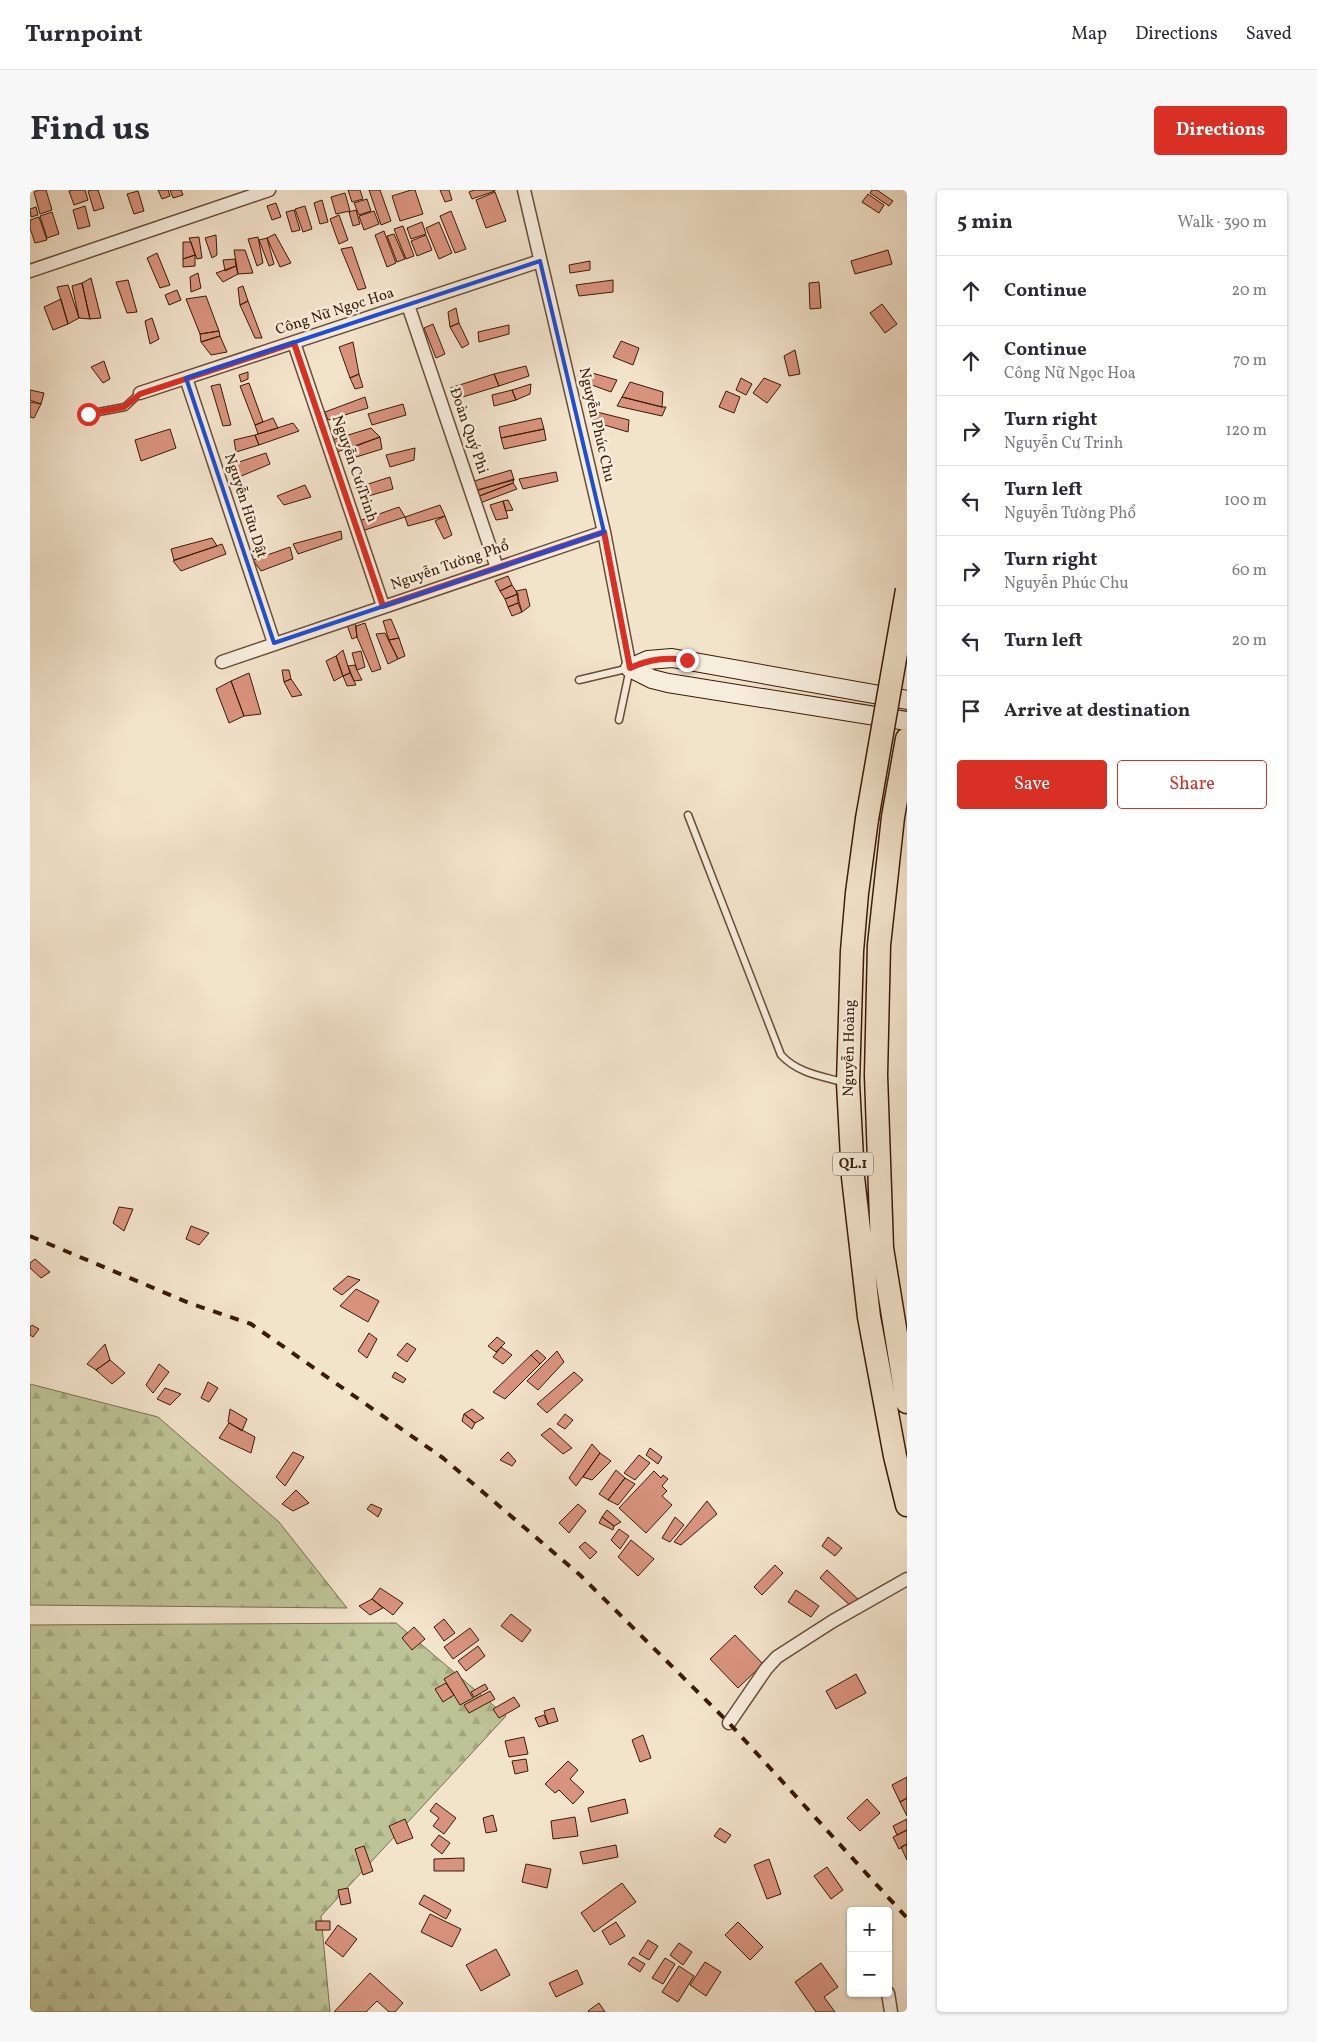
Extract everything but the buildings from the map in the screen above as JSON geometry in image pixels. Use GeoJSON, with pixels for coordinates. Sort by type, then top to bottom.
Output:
{"type":"FeatureCollection","features":[{"type":"Feature","properties":{"kind":"highway","name":"Nguyễn Hoàng"},"geometry":{"type":"LineString","coordinates":[[907,590],[867,819],[857,893],[852,951],[848,1083],[853,1177],[869,1317],[895,1456],[907,1505]]}},
{"type":"Feature","properties":{"kind":"highway","name":"Nguyễn Hoàng"},"geometry":{"type":"LineString","coordinates":[[907,738],[893,817],[879,945],[876,1075],[882,1248],[907,1402]]}},
{"type":"Feature","properties":{"kind":"street"},"geometry":{"type":"LineString","coordinates":[[30,271],[269,190]]}},
{"type":"Feature","properties":{"kind":"street","name":"Nguyễn Phúc Chu"},"geometry":{"type":"LineString","coordinates":[[524,190],[604,532],[630,668]]}},
{"type":"Feature","properties":{"kind":"street","name":"Công Nữ Ngọc Hoa"},"geometry":{"type":"LineString","coordinates":[[140,394],[540,261]]}},
{"type":"Feature","properties":{"kind":"street","name":"Đoàn Quý Phi"},"geometry":{"type":"LineString","coordinates":[[408,305],[497,568]]}},
{"type":"Feature","properties":{"kind":"street","name":"Nguyễn Cư Trinh"},"geometry":{"type":"LineString","coordinates":[[294,343],[383,606]]}},
{"type":"Feature","properties":{"kind":"street","name":"Nguyễn Hữu Dật"},"geometry":{"type":"LineString","coordinates":[[186,378],[274,643]]}},
{"type":"Feature","properties":{"kind":"street","name":"Nguyễn Tường Phổ"},"geometry":{"type":"LineString","coordinates":[[222,662],[604,532]]}},
{"type":"Feature","properties":{"kind":"street"},"geometry":{"type":"LineString","coordinates":[[630,668],[648,660],[672,658],[907,700]]}},
{"type":"Feature","properties":{"kind":"street"},"geometry":{"type":"LineString","coordinates":[[630,668],[652,679],[668,684],[907,721]]}},
{"type":"Feature","properties":{"kind":"street"},"geometry":{"type":"LineString","coordinates":[[811,705],[816,684]]}},
{"type":"Feature","properties":{"kind":"street"},"geometry":{"type":"LineString","coordinates":[[729,1724],[766,1668],[777,1657],[833,1621],[907,1579]]}},
{"type":"Feature","properties":{"kind":"street"},"geometry":{"type":"LineString","coordinates":[[889,1997],[891,2012]]}},
{"type":"Feature","properties":{"kind":"lane"},"geometry":{"type":"LineString","coordinates":[[88,414],[124,407],[140,394]]}},
{"type":"Feature","properties":{"kind":"lane"},"geometry":{"type":"LineString","coordinates":[[579,680],[630,668],[619,720]]}},
{"type":"Feature","properties":{"kind":"lane"},"geometry":{"type":"LineString","coordinates":[[688,815],[781,1055],[788,1063],[804,1072],[848,1083]]}},
{"type":"Feature","properties":{"kind":"highlighted area"},"geometry":{"type":"Polygon","coordinates":[[[540,261],[604,532],[274,643],[186,378],[540,261]]]}},
{"type":"Feature","properties":{"kind":"green space"},"geometry":{"type":"Polygon","coordinates":[[[30,1384],[158,1417],[279,1522],[347,1608],[30,1605],[30,1384]]]}},
{"type":"Feature","properties":{"kind":"green space"},"geometry":{"type":"Polygon","coordinates":[[[396,1623],[506,1716],[321,1916],[330,2012],[30,2012],[30,1625],[396,1623]]]}},
{"type":"Feature","properties":{"kind":"railway"},"geometry":{"type":"LineString","coordinates":[[30,1236],[189,1303],[251,1324],[443,1458],[580,1575],[729,1723],[907,1918]]}},
{"type":"Feature","properties":{"kind":"route"},"geometry":{"type":"LineString","coordinates":[[88,414],[124,407],[140,394],[294,343],[383,606],[604,532],[630,668],[648,660],[672,658],[687,660]]}}]}
